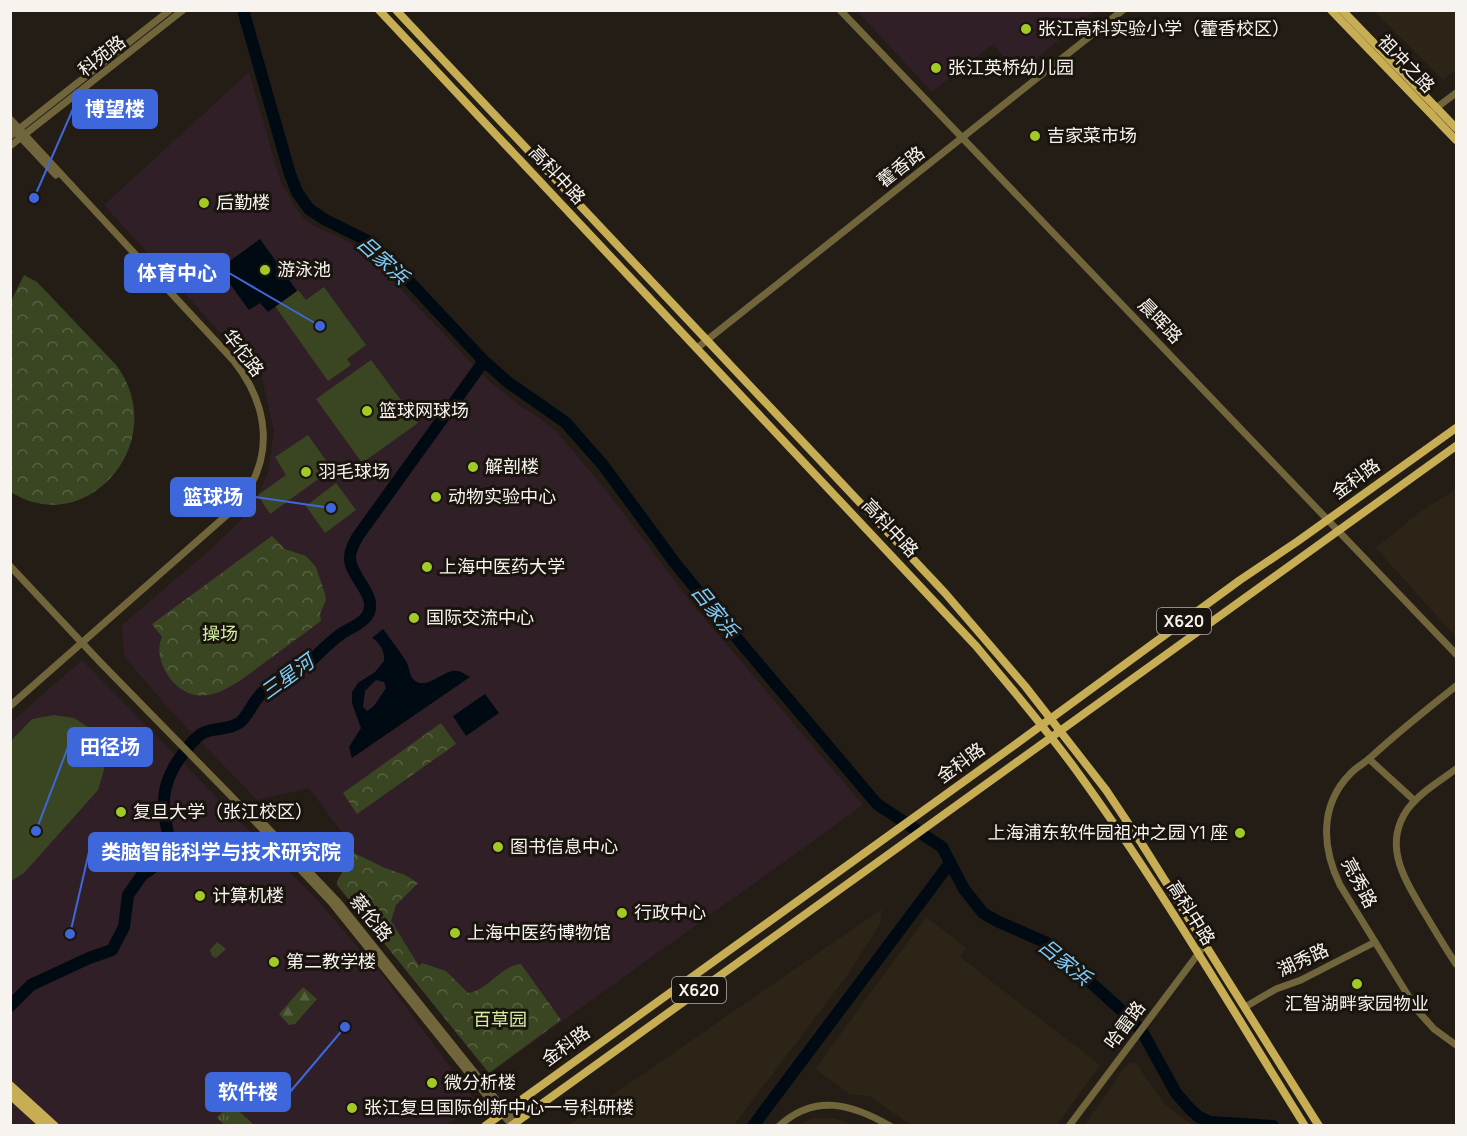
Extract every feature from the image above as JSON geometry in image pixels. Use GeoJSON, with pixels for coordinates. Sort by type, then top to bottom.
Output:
{"type":"FeatureCollection","features":[{"type":"Feature","properties":{"kind":"main road","name":"高科中路"},"geometry":{"type":"LineString","coordinates":[[379,10],[976,646],[1051,737],[1113,824],[1305,1125]]}},
{"type":"Feature","properties":{"kind":"main road","name":"高科中路"},"geometry":{"type":"LineString","coordinates":[[396,10],[986,638],[1061,730],[1106,790],[1317,1122]]}},
{"type":"Feature","properties":{"kind":"main road","name":"祖冲之路"},"geometry":{"type":"LineString","coordinates":[[1331,10],[1433,110],[1456,128]]}},
{"type":"Feature","properties":{"kind":"main road","name":"祖冲之路"},"geometry":{"type":"LineString","coordinates":[[1342,10],[1433,110],[1456,140]]}},
{"type":"Feature","properties":{"kind":"main road","name":"金科路"},"geometry":{"type":"LineString","coordinates":[[485,1125],[918,815],[1240,580],[1456,428]]}},
{"type":"Feature","properties":{"kind":"main road","name":"金科路"},"geometry":{"type":"LineString","coordinates":[[514,1125],[1456,446]]}},
{"type":"Feature","properties":{"kind":"main road"},"geometry":{"type":"LineString","coordinates":[[10,1085],[55,1125]]}},
{"type":"Feature","properties":{"kind":"main road"},"geometry":{"type":"LineString","coordinates":[[10,1095],[44,1125]]}},
{"type":"Feature","properties":{"kind":"street","name":"科苑路"},"geometry":{"type":"LineString","coordinates":[[14,131],[170,10]]}},
{"type":"Feature","properties":{"kind":"street","name":"科苑路"},"geometry":{"type":"LineString","coordinates":[[10,146],[183,10]]}},
{"type":"Feature","properties":{"kind":"street","name":"晨晖路"},"geometry":{"type":"LineString","coordinates":[[840,10],[1456,654]]}},
{"type":"Feature","properties":{"kind":"street","name":"藿香路"},"geometry":{"type":"LineString","coordinates":[[697,348],[1123,10]]}},
{"type":"Feature","properties":{"kind":"street"},"geometry":{"type":"LineString","coordinates":[[1433,110],[1456,93]]}},
{"type":"Feature","properties":{"kind":"street","name":"华佗路"},"geometry":{"type":"LineString","coordinates":[[10,119],[14,131],[23,136],[234,361],[254,391],[263,424],[262,448],[257,471],[251,486],[237,506],[90,638],[83,641],[10,706]]}},
{"type":"Feature","properties":{"kind":"street","name":"蔡伦路"},"geometry":{"type":"LineString","coordinates":[[10,566],[83,641],[87,648],[339,903],[514,1125]]}},
{"type":"Feature","properties":{"kind":"street","name":"亮秀路"},"geometry":{"type":"LineString","coordinates":[[1456,686],[1396,733],[1351,773],[1334,796],[1326,821],[1326,838],[1332,869],[1417,1010],[1434,1029],[1456,1045]]}},
{"type":"Feature","properties":{"kind":"street"},"geometry":{"type":"LineString","coordinates":[[1369,759],[1415,801]]}},
{"type":"Feature","properties":{"kind":"street"},"geometry":{"type":"LineString","coordinates":[[1456,769],[1408,808],[1399,825],[1396,842],[1398,862],[1405,879],[1456,964]]}},
{"type":"Feature","properties":{"kind":"street","name":"湖秀路"},"geometry":{"type":"LineString","coordinates":[[1245,1007],[1276,989],[1301,980],[1375,942]]}},
{"type":"Feature","properties":{"kind":"street","name":"哈雷路"},"geometry":{"type":"LineString","coordinates":[[1069,1125],[1206,945]]}},
{"type":"Feature","properties":{"kind":"street"},"geometry":{"type":"LineString","coordinates":[[779,1125],[795,1113],[809,1107],[825,1105],[844,1106],[863,1111],[890,1125]]}},
{"type":"Feature","properties":{"kind":"shaded area"},"geometry":{"type":"Polygon","coordinates":[[[857,11],[1094,11],[1018,74],[993,44],[932,92],[857,11]]]}},
{"type":"Feature","properties":{"kind":"shaded area"},"geometry":{"type":"Polygon","coordinates":[[[1374,11],[1456,11],[1456,70],[1443,80],[1374,11]]]}},
{"type":"Feature","properties":{"kind":"shaded area","name":"上海中医药大学"},"geometry":{"type":"Polygon","coordinates":[[[249,72],[281,183],[304,219],[342,238],[367,254],[489,381],[558,433],[605,489],[693,605],[863,805],[489,1074],[336,883],[355,850],[309,788],[257,800],[168,708],[124,656],[122,625],[211,549],[243,518],[258,495],[268,472],[274,431],[262,378],[104,205],[249,72]]]}},
{"type":"Feature","properties":{"kind":"shaded area"},"geometry":{"type":"Polygon","coordinates":[[[260,239],[297,291],[268,312],[260,303],[249,310],[219,269],[260,239]]]}},
{"type":"Feature","properties":{"kind":"shaded area"},"geometry":{"type":"Polygon","coordinates":[[[1456,489],[1456,637],[1376,548],[1420,512],[1456,489]]]}},
{"type":"Feature","properties":{"kind":"shaded area"},"geometry":{"type":"Polygon","coordinates":[[[383,629],[406,661],[413,679],[418,683],[429,682],[452,671],[470,677],[352,758],[349,747],[361,728],[352,703],[352,692],[358,683],[375,672],[384,661],[381,648],[372,638],[383,629]],[[376,680],[365,691],[363,707],[367,711],[374,706],[386,688],[384,682],[376,680]]]}},
{"type":"Feature","properties":{"kind":"shaded area","name":"复旦大学（张江校区）"},"geometry":{"type":"Polygon","coordinates":[[[82,660],[318,901],[386,980],[477,1103],[446,1126],[11,1125],[10,723],[82,660]]]}},
{"type":"Feature","properties":{"kind":"shaded area"},"geometry":{"type":"Polygon","coordinates":[[[485,694],[499,713],[466,736],[453,716],[485,694]]]}},
{"type":"Feature","properties":{"kind":"shaded area"},"geometry":{"type":"Polygon","coordinates":[[[882,909],[880,924],[848,974],[734,1125],[569,1125],[882,909]]]}},
{"type":"Feature","properties":{"kind":"shaded area"},"geometry":{"type":"Polygon","coordinates":[[[926,917],[966,948],[960,957],[1100,1065],[1057,1125],[911,1125],[869,1096],[850,1094],[815,1069],[926,917]]]}},
{"type":"Feature","properties":{"kind":"shaded area"},"geometry":{"type":"Polygon","coordinates":[[[1135,1062],[1165,1105],[1192,1125],[1085,1125],[1124,1068],[1135,1062]]]}},
{"type":"Feature","properties":{"kind":"shaded area"},"geometry":{"type":"Polygon","coordinates":[[[812,1118],[834,1118],[852,1125],[799,1125],[812,1118]]]}},
{"type":"Feature","properties":{"kind":"green space"},"geometry":{"type":"Polygon","coordinates":[[[24,275],[37,282],[117,366],[131,395],[134,425],[127,452],[112,476],[92,494],[67,503],[39,504],[11,492],[11,301],[24,275]]]}},
{"type":"Feature","properties":{"kind":"green space"},"geometry":{"type":"Polygon","coordinates":[[[324,287],[366,345],[347,359],[351,365],[328,381],[275,306],[298,290],[306,300],[324,287]]]}},
{"type":"Feature","properties":{"kind":"green space","name":"篮球网球场"},"geometry":{"type":"Polygon","coordinates":[[[371,360],[418,423],[362,463],[316,399],[371,360]]]}},
{"type":"Feature","properties":{"kind":"green space","name":"羽毛球场"},"geometry":{"type":"Polygon","coordinates":[[[308,435],[332,469],[270,514],[258,495],[286,475],[275,457],[308,435]]]}},
{"type":"Feature","properties":{"kind":"green space"},"geometry":{"type":"Polygon","coordinates":[[[336,483],[356,510],[325,533],[306,506],[336,483]]]}},
{"type":"Feature","properties":{"kind":"green space","name":"操场"},"geometry":{"type":"Polygon","coordinates":[[[272,536],[285,549],[306,556],[316,567],[326,600],[320,614],[321,621],[245,677],[219,692],[193,695],[181,689],[164,668],[159,652],[162,637],[152,624],[272,536]]]}},
{"type":"Feature","properties":{"kind":"green space"},"geometry":{"type":"Polygon","coordinates":[[[54,715],[74,718],[92,730],[102,749],[104,770],[98,790],[24,873],[11,881],[11,741],[32,719],[54,715]]]}},
{"type":"Feature","properties":{"kind":"green space"},"geometry":{"type":"Polygon","coordinates":[[[441,723],[456,744],[357,814],[343,793],[441,723]]]}},
{"type":"Feature","properties":{"kind":"green space","name":"百草园"},"geometry":{"type":"Polygon","coordinates":[[[354,853],[418,883],[396,905],[391,921],[419,966],[422,963],[446,971],[468,993],[482,987],[507,969],[521,964],[561,1020],[489,1073],[337,885],[337,881],[354,853]]]}},
{"type":"Feature","properties":{"kind":"green space"},"geometry":{"type":"Polygon","coordinates":[[[217,942],[226,949],[216,958],[212,956],[210,950],[217,942]]]}},
{"type":"Feature","properties":{"kind":"green space"},"geometry":{"type":"Polygon","coordinates":[[[303,987],[317,999],[295,1024],[289,1025],[279,1014],[303,987]]]}},
{"type":"Feature","properties":{"kind":"green space"},"geometry":{"type":"Polygon","coordinates":[[[230,1103],[253,1124],[225,1125],[217,1118],[230,1103]]]}},
{"type":"Feature","properties":{"kind":"waterway","name":"吕家浜"},"geometry":{"type":"LineString","coordinates":[[243,10],[290,174],[297,192],[309,209],[368,241],[391,262],[484,361],[509,383],[565,422],[603,465],[675,563],[713,610],[877,804],[942,847],[964,889],[983,913],[1047,943],[1130,1018],[1143,1033],[1176,1093],[1199,1117],[1210,1122],[1273,1126]]}},
{"type":"Feature","properties":{"kind":"waterway","name":"三星河"},"geometry":{"type":"LineString","coordinates":[[10,1006],[31,985],[112,950],[124,927],[128,895],[142,875],[164,860],[171,845],[164,809],[166,787],[175,766],[193,741],[209,730],[239,723],[264,691],[295,673],[335,638],[362,622],[367,616],[370,601],[351,564],[350,554],[353,546],[484,361]]}},
{"type":"Feature","properties":{"kind":"waterway"},"geometry":{"type":"LineString","coordinates":[[753,1126],[950,863]]}},
{"type":"Feature","properties":{"kind":"place","name":"张江高科实验小学（藿香校区）"},"geometry":{"type":"Point","coordinates":[1026,29]}},
{"type":"Feature","properties":{"kind":"place","name":"张江英桥幼儿园"},"geometry":{"type":"Point","coordinates":[936,68]}},
{"type":"Feature","properties":{"kind":"place","name":"吉家菜市场"},"geometry":{"type":"Point","coordinates":[1035,136]}},
{"type":"Feature","properties":{"kind":"place","name":"博望楼"},"geometry":{"type":"Point","coordinates":[34,198]}},
{"type":"Feature","properties":{"kind":"place","name":"后勤楼"},"geometry":{"type":"Point","coordinates":[204,203]}},
{"type":"Feature","properties":{"kind":"place","name":"游泳池"},"geometry":{"type":"Point","coordinates":[265,270]}},
{"type":"Feature","properties":{"kind":"place","name":"体育中心"},"geometry":{"type":"Point","coordinates":[320,326]}},
{"type":"Feature","properties":{"kind":"place","name":"篮球网球场"},"geometry":{"type":"Point","coordinates":[367,411]}},
{"type":"Feature","properties":{"kind":"place","name":"解剖楼"},"geometry":{"type":"Point","coordinates":[473,467]}},
{"type":"Feature","properties":{"kind":"place","name":"羽毛球场"},"geometry":{"type":"Point","coordinates":[306,472]}},
{"type":"Feature","properties":{"kind":"place","name":"动物实验中心"},"geometry":{"type":"Point","coordinates":[436,497]}},
{"type":"Feature","properties":{"kind":"place","name":"篮球场"},"geometry":{"type":"Point","coordinates":[331,508]}},
{"type":"Feature","properties":{"kind":"place","name":"上海中医药大学"},"geometry":{"type":"Point","coordinates":[427,567]}},
{"type":"Feature","properties":{"kind":"place","name":"国际交流中心"},"geometry":{"type":"Point","coordinates":[414,618]}},
{"type":"Feature","properties":{"kind":"place","name":"复旦大学（张江校区）"},"geometry":{"type":"Point","coordinates":[121,812]}},
{"type":"Feature","properties":{"kind":"place","name":"田径场"},"geometry":{"type":"Point","coordinates":[36,831]}},
{"type":"Feature","properties":{"kind":"place","name":"上海浦东软件园祖冲之园 Y1 座"},"geometry":{"type":"Point","coordinates":[1240,833]}},
{"type":"Feature","properties":{"kind":"place","name":"图书信息中心"},"geometry":{"type":"Point","coordinates":[498,847]}},
{"type":"Feature","properties":{"kind":"place","name":"计算机楼"},"geometry":{"type":"Point","coordinates":[200,896]}},
{"type":"Feature","properties":{"kind":"place","name":"行政中心"},"geometry":{"type":"Point","coordinates":[622,913]}},
{"type":"Feature","properties":{"kind":"place","name":"上海中医药博物馆"},"geometry":{"type":"Point","coordinates":[455,933]}},
{"type":"Feature","properties":{"kind":"place","name":"类脑智能科学与技术研究院"},"geometry":{"type":"Point","coordinates":[70,934]}},
{"type":"Feature","properties":{"kind":"place","name":"第二教学楼"},"geometry":{"type":"Point","coordinates":[274,962]}},
{"type":"Feature","properties":{"kind":"place","name":"汇智湖畔家园物业"},"geometry":{"type":"Point","coordinates":[1357,984]}},
{"type":"Feature","properties":{"kind":"place","name":"软件楼"},"geometry":{"type":"Point","coordinates":[345,1027]}},
{"type":"Feature","properties":{"kind":"place","name":"微分析楼"},"geometry":{"type":"Point","coordinates":[432,1083]}},
{"type":"Feature","properties":{"kind":"place","name":"张江复旦国际创新中心一号科研楼"},"geometry":{"type":"Point","coordinates":[352,1108]}}]}
